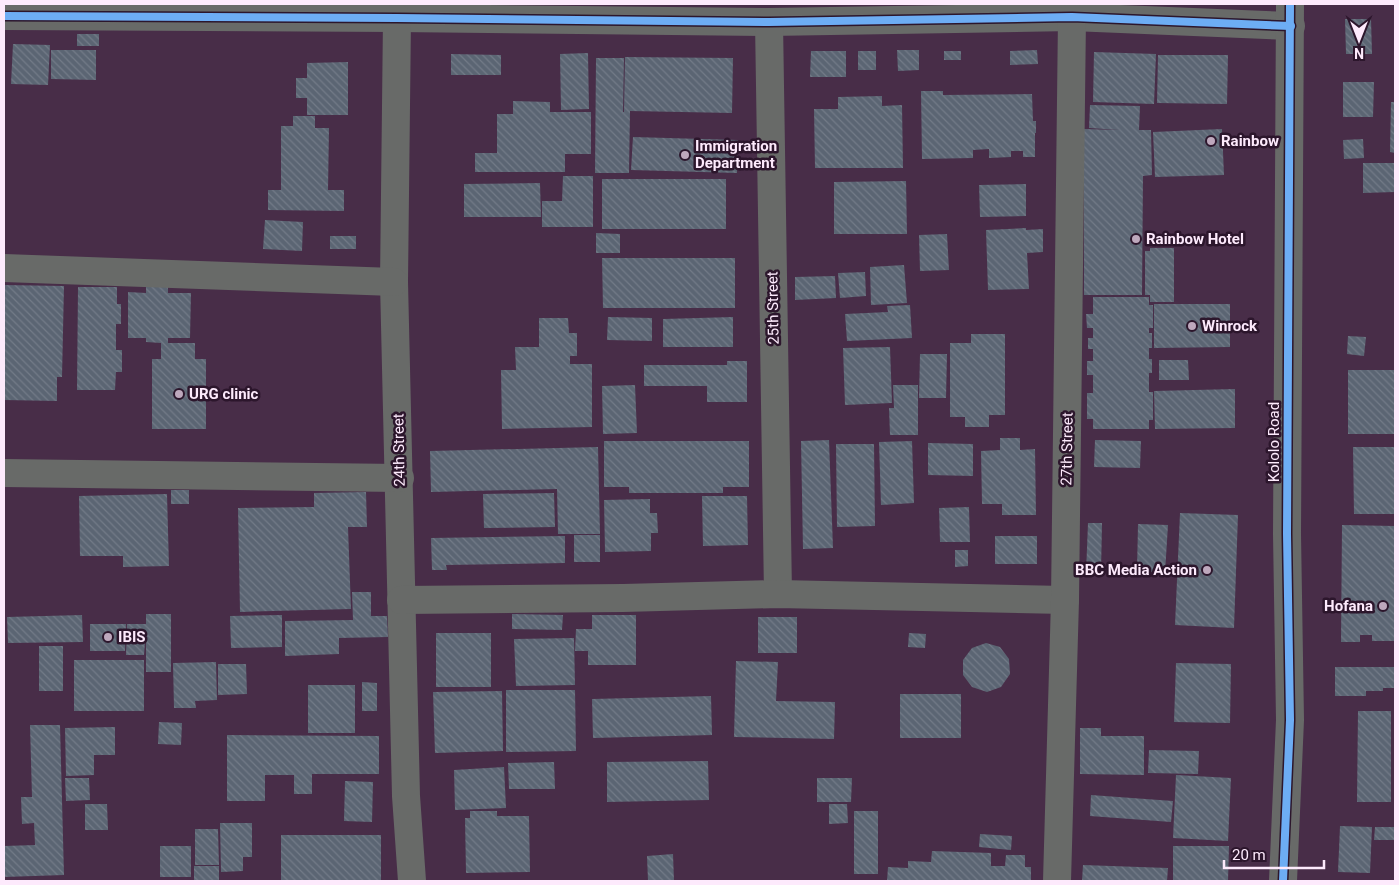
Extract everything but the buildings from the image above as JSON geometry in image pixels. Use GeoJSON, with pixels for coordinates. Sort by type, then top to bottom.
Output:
{"type":"FeatureCollection","features":[{"type":"Feature","properties":{"kind":"street"},"geometry":{"type":"LineString","coordinates":[[4,16],[769,22],[1290,15]]}},
{"type":"Feature","properties":{"kind":"street","name":"Kololo Road"},"geometry":{"type":"LineString","coordinates":[[1283,881],[1290,720],[1287,534],[1290,15]]}},
{"type":"Feature","properties":{"kind":"street","name":"27th Street"},"geometry":{"type":"LineString","coordinates":[[1057,881],[1066,600],[1072,17]]}},
{"type":"Feature","properties":{"kind":"street","name":"24th Street"},"geometry":{"type":"LineString","coordinates":[[397,18],[394,282],[406,796],[412,881]]}},
{"type":"Feature","properties":{"kind":"street","name":"25th Street"},"geometry":{"type":"LineString","coordinates":[[769,22],[778,594]]}},
{"type":"Feature","properties":{"kind":"street"},"geometry":{"type":"LineString","coordinates":[[4,268],[394,282]]}},
{"type":"Feature","properties":{"kind":"street"},"geometry":{"type":"LineString","coordinates":[[4,473],[400,478]]}},
{"type":"Feature","properties":{"kind":"street"},"geometry":{"type":"LineString","coordinates":[[401,600],[623,598],[778,594],[1066,600]]}},
{"type":"Feature","properties":{"kind":"cycle path"},"geometry":{"type":"LineString","coordinates":[[1283,881],[1290,720],[1287,534],[1290,4]]}},
{"type":"Feature","properties":{"kind":"cycle path"},"geometry":{"type":"LineString","coordinates":[[4,16],[769,22],[1072,17],[1291,26]]}},
{"type":"Feature","properties":{"kind":"place","name":"Rainbow"},"geometry":{"type":"Point","coordinates":[1211,141]}},
{"type":"Feature","properties":{"kind":"place","name":"Immigration Department"},"geometry":{"type":"Point","coordinates":[685,155]}},
{"type":"Feature","properties":{"kind":"place","name":"Rainbow Hotel"},"geometry":{"type":"Point","coordinates":[1136,239]}},
{"type":"Feature","properties":{"kind":"place","name":"Winrock"},"geometry":{"type":"Point","coordinates":[1192,326]}},
{"type":"Feature","properties":{"kind":"place","name":"URG clinic"},"geometry":{"type":"Point","coordinates":[179,394]}},
{"type":"Feature","properties":{"kind":"place","name":"BBC Media Action"},"geometry":{"type":"Point","coordinates":[1207,570]}},
{"type":"Feature","properties":{"kind":"place","name":"Hofana"},"geometry":{"type":"Point","coordinates":[1383,606]}},
{"type":"Feature","properties":{"kind":"place","name":"IBIS"},"geometry":{"type":"Point","coordinates":[108,637]}}]}
